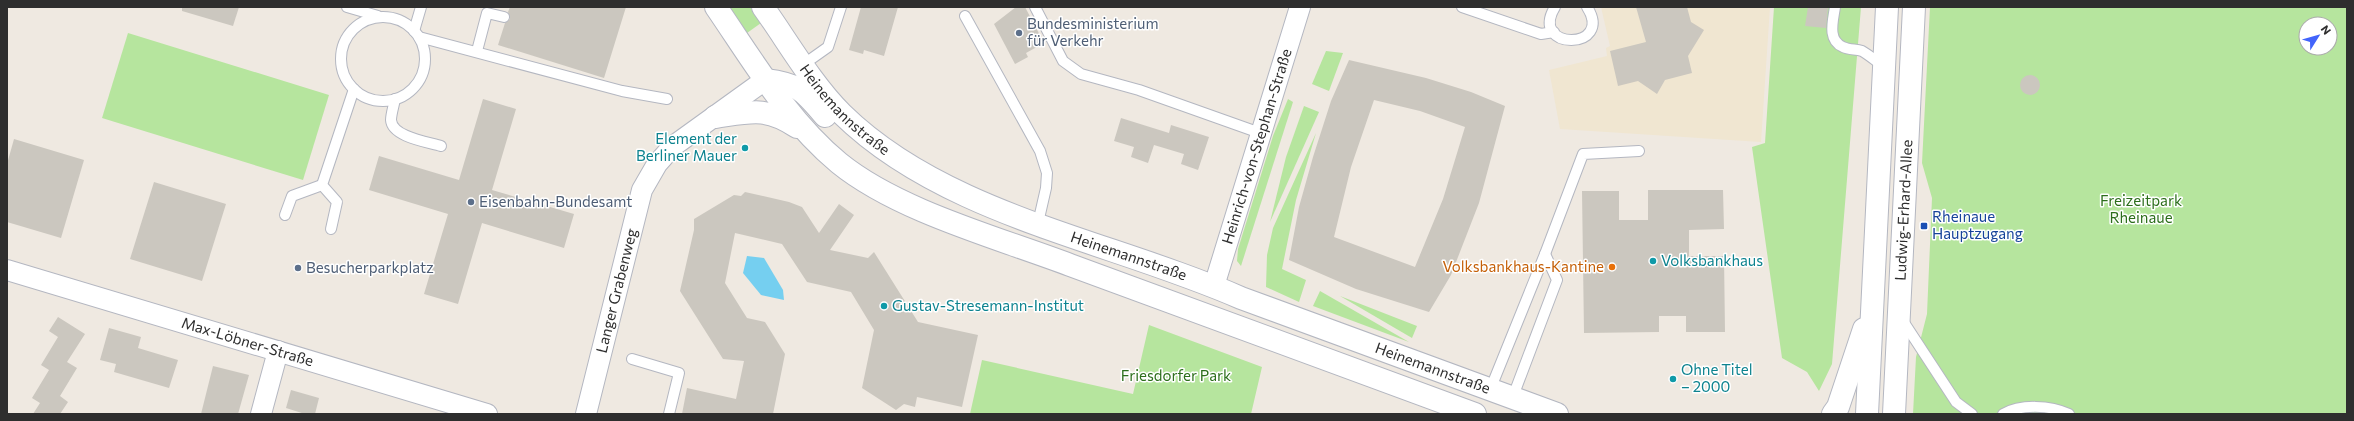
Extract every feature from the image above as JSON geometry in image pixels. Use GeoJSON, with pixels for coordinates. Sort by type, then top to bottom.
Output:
{"type":"FeatureCollection","features":[{"type":"Feature","properties":{"kind":"main road","name":"Heinemannstraße"},"geometry":{"type":"LineString","coordinates":[[716,7],[765,80],[810,136],[839,163],[865,182],[962,226],[1475,414]]}},
{"type":"Feature","properties":{"kind":"main road","name":"Heinemannstraße"},"geometry":{"type":"LineString","coordinates":[[763,7],[841,113],[864,134],[888,152],[935,181],[1038,223],[1214,286],[1552,413]]}},
{"type":"Feature","properties":{"kind":"main road","name":"Ludwig-Erhard-Allee"},"geometry":{"type":"LineString","coordinates":[[1867,414],[1887,7]]}},
{"type":"Feature","properties":{"kind":"main road","name":"Ludwig-Erhard-Allee"},"geometry":{"type":"LineString","coordinates":[[1894,414],[1914,7]]}},
{"type":"Feature","properties":{"kind":"main road"},"geometry":{"type":"LineString","coordinates":[[765,80],[801,60]]}},
{"type":"Feature","properties":{"kind":"main road"},"geometry":{"type":"LineString","coordinates":[[765,80],[796,86],[807,95],[830,122],[850,140],[878,161],[935,181]]}},
{"type":"Feature","properties":{"kind":"main road"},"geometry":{"type":"LineString","coordinates":[[715,117],[765,112],[782,117],[810,136]]}},
{"type":"Feature","properties":{"kind":"main road"},"geometry":{"type":"LineString","coordinates":[[1204,314],[1214,286]]}},
{"type":"Feature","properties":{"kind":"main road","name":"Ludwig-Erhard-Allee"},"geometry":{"type":"LineString","coordinates":[[1833,414],[1838,407],[1872,305]]}},
{"type":"Feature","properties":{"kind":"street","name":"Heinrich-von-Stephan-Straße"},"geometry":{"type":"LineString","coordinates":[[1214,286],[1300,7]]}},
{"type":"Feature","properties":{"kind":"street","name":"Langer Grabenweg"},"geometry":{"type":"LineString","coordinates":[[586,414],[642,190],[657,164],[672,147],[765,80]]}},
{"type":"Feature","properties":{"kind":"street","name":"Max-Löbner-Straße"},"geometry":{"type":"LineString","coordinates":[[7,270],[487,414]]}},
{"type":"Feature","properties":{"kind":"street"},"geometry":{"type":"LineString","coordinates":[[261,414],[278,351]]}},
{"type":"Feature","properties":{"kind":"lane"},"geometry":{"type":"LineString","coordinates":[[347,7],[383,17],[402,22],[416,34],[424,50],[423,70],[419,79],[410,91],[395,99],[377,100],[354,89],[345,76],[341,65],[344,43],[348,35],[360,24],[383,17],[388,7]]}},
{"type":"Feature","properties":{"kind":"lane"},"geometry":{"type":"LineString","coordinates":[[416,34],[421,7]]}},
{"type":"Feature","properties":{"kind":"lane"},"geometry":{"type":"LineString","coordinates":[[801,60],[828,47],[841,7]]}},
{"type":"Feature","properties":{"kind":"lane"},"geometry":{"type":"LineString","coordinates":[[1035,7],[1063,61],[1080,74],[1139,90],[1260,133]]}},
{"type":"Feature","properties":{"kind":"lane"},"geometry":{"type":"LineString","coordinates":[[1462,7],[1541,34],[1554,32]]}},
{"type":"Feature","properties":{"kind":"lane"},"geometry":{"type":"LineString","coordinates":[[1555,7],[1550,19],[1554,32],[1559,37],[1572,41],[1584,37],[1589,32],[1592,19],[1587,7]]}},
{"type":"Feature","properties":{"kind":"lane"},"geometry":{"type":"LineString","coordinates":[[1835,7],[1832,30],[1833,38],[1843,48],[1861,51],[1883,66]]}},
{"type":"Feature","properties":{"kind":"lane"},"geometry":{"type":"LineString","coordinates":[[477,51],[487,13],[504,17]]}},
{"type":"Feature","properties":{"kind":"lane"},"geometry":{"type":"LineString","coordinates":[[965,16],[1040,151],[1047,173],[1046,188],[1038,223]]}},
{"type":"Feature","properties":{"kind":"lane"},"geometry":{"type":"LineString","coordinates":[[416,34],[622,91],[667,99]]}},
{"type":"Feature","properties":{"kind":"lane"},"geometry":{"type":"LineString","coordinates":[[322,185],[354,89]]}},
{"type":"Feature","properties":{"kind":"lane"},"geometry":{"type":"LineString","coordinates":[[395,99],[391,121],[394,128],[400,134],[441,146]]}},
{"type":"Feature","properties":{"kind":"lane"},"geometry":{"type":"LineString","coordinates":[[1490,390],[1545,254],[1583,154],[1639,151]]}},
{"type":"Feature","properties":{"kind":"lane"},"geometry":{"type":"LineString","coordinates":[[285,215],[292,196],[322,185]]}},
{"type":"Feature","properties":{"kind":"lane"},"geometry":{"type":"LineString","coordinates":[[322,185],[338,202],[331,229]]}},
{"type":"Feature","properties":{"kind":"lane"},"geometry":{"type":"LineString","coordinates":[[1512,399],[1557,280],[1545,254]]}},
{"type":"Feature","properties":{"kind":"lane"},"geometry":{"type":"LineString","coordinates":[[1898,312],[1956,402],[1972,414]]}},
{"type":"Feature","properties":{"kind":"lane"},"geometry":{"type":"LineString","coordinates":[[632,359],[679,373],[669,414]]}},
{"type":"Feature","properties":{"kind":"lane"},"geometry":{"type":"LineString","coordinates":[[2003,414],[2032,407],[2050,408],[2068,414]]}},
{"type":"Feature","properties":{"kind":"shaded area"},"geometry":{"type":"Polygon","coordinates":[[[1601,7],[1770,7],[1761,142],[1560,129],[1549,70],[1607,56],[1606,48],[1610,46],[1601,7]]]}},
{"type":"Feature","properties":{"kind":"green space"},"geometry":{"type":"Polygon","coordinates":[[[729,7],[750,7],[761,23],[747,33],[729,7]]]}},
{"type":"Feature","properties":{"kind":"green space"},"geometry":{"type":"Polygon","coordinates":[[[1774,7],[1861,7],[1832,364],[1819,391],[1807,372],[1782,358],[1752,147],[1765,143],[1774,7]]]}},
{"type":"Feature","properties":{"kind":"green space","name":"Freizeitpark Rheinaue"},"geometry":{"type":"Polygon","coordinates":[[[1930,7],[2347,7],[2347,414],[1913,414],[1916,357],[1927,314],[1932,198],[1922,163],[1930,7]]]}},
{"type":"Feature","properties":{"kind":"green space"},"geometry":{"type":"Polygon","coordinates":[[[128,33],[329,95],[303,180],[102,118],[128,33]]]}},
{"type":"Feature","properties":{"kind":"green space"},"geometry":{"type":"Polygon","coordinates":[[[1326,51],[1343,53],[1329,91],[1312,84],[1326,51]]]}},
{"type":"Feature","properties":{"kind":"green space"},"geometry":{"type":"Polygon","coordinates":[[[1288,99],[1293,102],[1241,266],[1237,261],[1238,249],[1273,136],[1288,99]]]}},
{"type":"Feature","properties":{"kind":"green space"},"geometry":{"type":"Polygon","coordinates":[[[1304,106],[1319,112],[1270,222],[1286,157],[1304,106]]]}},
{"type":"Feature","properties":{"kind":"green space"},"geometry":{"type":"Polygon","coordinates":[[[1316,133],[1296,200],[1282,269],[1306,280],[1299,302],[1266,287],[1267,255],[1273,228],[1316,133]]]}},
{"type":"Feature","properties":{"kind":"green space"},"geometry":{"type":"Polygon","coordinates":[[[1320,291],[1409,342],[1313,306],[1320,291]]]}},
{"type":"Feature","properties":{"kind":"green space"},"geometry":{"type":"Polygon","coordinates":[[[1340,296],[1417,326],[1412,338],[1340,296]]]}},
{"type":"Feature","properties":{"kind":"green space","name":"Friesdorfer Park"},"geometry":{"type":"Polygon","coordinates":[[[1149,325],[1262,367],[1251,414],[970,414],[982,360],[1133,394],[1149,325]]]}},
{"type":"Feature","properties":{"kind":"water"},"geometry":{"type":"Polygon","coordinates":[[[747,256],[764,258],[783,290],[784,300],[761,295],[743,273],[747,256]]]}},
{"type":"Feature","properties":{"kind":"building"},"geometry":{"type":"Polygon","coordinates":[[[182,7],[239,7],[233,26],[182,11],[182,7]]]}},
{"type":"Feature","properties":{"kind":"building"},"geometry":{"type":"Polygon","coordinates":[[[510,7],[626,7],[604,78],[498,45],[505,23],[510,19],[508,12],[510,7]]]}},
{"type":"Feature","properties":{"kind":"building"},"geometry":{"type":"Polygon","coordinates":[[[861,7],[898,7],[884,56],[864,50],[863,54],[849,50],[861,7]]]}},
{"type":"Feature","properties":{"kind":"building","name":"Bundesministerium für Verkehr"},"geometry":{"type":"Polygon","coordinates":[[[1016,7],[1025,7],[1044,43],[1026,53],[1028,57],[1015,64],[994,24],[1016,7]]]}},
{"type":"Feature","properties":{"kind":"building"},"geometry":{"type":"Polygon","coordinates":[[[1636,7],[1687,7],[1691,22],[1704,30],[1688,56],[1692,73],[1665,80],[1657,94],[1638,81],[1618,86],[1610,51],[1646,42],[1636,7]]]}},
{"type":"Feature","properties":{"kind":"building"},"geometry":{"type":"Polygon","coordinates":[[[1808,7],[1828,7],[1826,28],[1805,26],[1808,7]]]}},
{"type":"Feature","properties":{"kind":"building"},"geometry":{"type":"Polygon","coordinates":[[[1349,60],[1426,78],[1471,92],[1505,106],[1479,203],[1451,275],[1429,312],[1356,289],[1289,260],[1299,207],[1331,101],[1349,60]],[[1374,100],[1351,167],[1334,237],[1415,267],[1443,199],[1465,127],[1420,111],[1374,100]]]}},
{"type":"Feature","properties":{"kind":"building"},"geometry":{"type":"Polygon","coordinates":[[[2030,75],[2037,78],[2040,85],[2037,92],[2030,95],[2023,92],[2020,85],[2023,78],[2030,75]]]}},
{"type":"Feature","properties":{"kind":"building"},"geometry":{"type":"Polygon","coordinates":[[[483,99],[516,109],[492,190],[574,214],[564,248],[482,223],[458,304],[424,294],[448,214],[369,190],[379,156],[459,180],[483,99]]]}},
{"type":"Feature","properties":{"kind":"building"},"geometry":{"type":"Polygon","coordinates":[[[1121,118],[1169,133],[1171,125],[1209,137],[1198,170],[1181,164],[1184,154],[1154,145],[1148,163],[1131,157],[1134,147],[1114,141],[1121,118]]]}},
{"type":"Feature","properties":{"kind":"building"},"geometry":{"type":"Polygon","coordinates":[[[14,139],[84,160],[61,238],[7,222],[7,164],[14,139]]]}},
{"type":"Feature","properties":{"kind":"building"},"geometry":{"type":"Polygon","coordinates":[[[154,182],[226,204],[202,281],[130,259],[154,182]]]}},
{"type":"Feature","properties":{"kind":"building","name":"Volksbankhaus"},"geometry":{"type":"Polygon","coordinates":[[[1648,190],[1723,190],[1724,229],[1689,230],[1689,256],[1724,256],[1725,332],[1686,332],[1686,316],[1659,316],[1659,332],[1584,333],[1582,191],[1619,191],[1619,220],[1648,220],[1648,190]]]}},
{"type":"Feature","properties":{"kind":"building","name":"Gustav-Stresemann-Institut"},"geometry":{"type":"Polygon","coordinates":[[[745,192],[789,202],[802,207],[819,233],[839,204],[854,215],[830,250],[868,258],[874,252],[918,322],[978,335],[962,407],[917,397],[915,407],[904,404],[896,410],[862,388],[874,330],[851,292],[807,282],[782,244],[735,233],[725,283],[747,318],[765,322],[785,354],[773,414],[682,414],[687,388],[736,399],[744,361],[723,359],[680,291],[694,230],[694,219],[734,195],[741,196],[745,192]]]}},
{"type":"Feature","properties":{"kind":"building"},"geometry":{"type":"Polygon","coordinates":[[[58,317],[85,334],[67,362],[77,368],[60,396],[68,402],[60,414],[33,414],[40,403],[32,398],[49,370],[41,365],[58,337],[49,331],[58,317]]]}},
{"type":"Feature","properties":{"kind":"building"},"geometry":{"type":"Polygon","coordinates":[[[109,328],[141,337],[138,348],[178,360],[169,388],[114,372],[116,364],[100,360],[109,328]]]}},
{"type":"Feature","properties":{"kind":"building"},"geometry":{"type":"Polygon","coordinates":[[[213,366],[249,375],[238,414],[201,414],[213,366]]]}},
{"type":"Feature","properties":{"kind":"building"},"geometry":{"type":"Polygon","coordinates":[[[291,390],[319,398],[315,414],[305,414],[286,408],[291,390]]]}},
{"type":"Feature","properties":{"kind":"place","name":"Bundesministerium für Verkehr"},"geometry":{"type":"Point","coordinates":[1019,33]}},
{"type":"Feature","properties":{"kind":"place","name":"Element der Berliner Mauer"},"geometry":{"type":"Point","coordinates":[745,148]}},
{"type":"Feature","properties":{"kind":"place","name":"Eisenbahn-Bundesamt"},"geometry":{"type":"Point","coordinates":[471,202]}},
{"type":"Feature","properties":{"kind":"place","name":"Rheinaue Hauptzugang"},"geometry":{"type":"Point","coordinates":[1924,226]}},
{"type":"Feature","properties":{"kind":"place","name":"Volksbankhaus"},"geometry":{"type":"Point","coordinates":[1653,261]}},
{"type":"Feature","properties":{"kind":"place","name":"Volksbankhaus-Kantine"},"geometry":{"type":"Point","coordinates":[1612,267]}},
{"type":"Feature","properties":{"kind":"place","name":"Besucherparkplatz"},"geometry":{"type":"Point","coordinates":[298,268]}},
{"type":"Feature","properties":{"kind":"place","name":"Gustav-Stresemann-Institut"},"geometry":{"type":"Point","coordinates":[884,306]}},
{"type":"Feature","properties":{"kind":"place","name":"Ohne Titel – 2000"},"geometry":{"type":"Point","coordinates":[1673,379]}}]}
